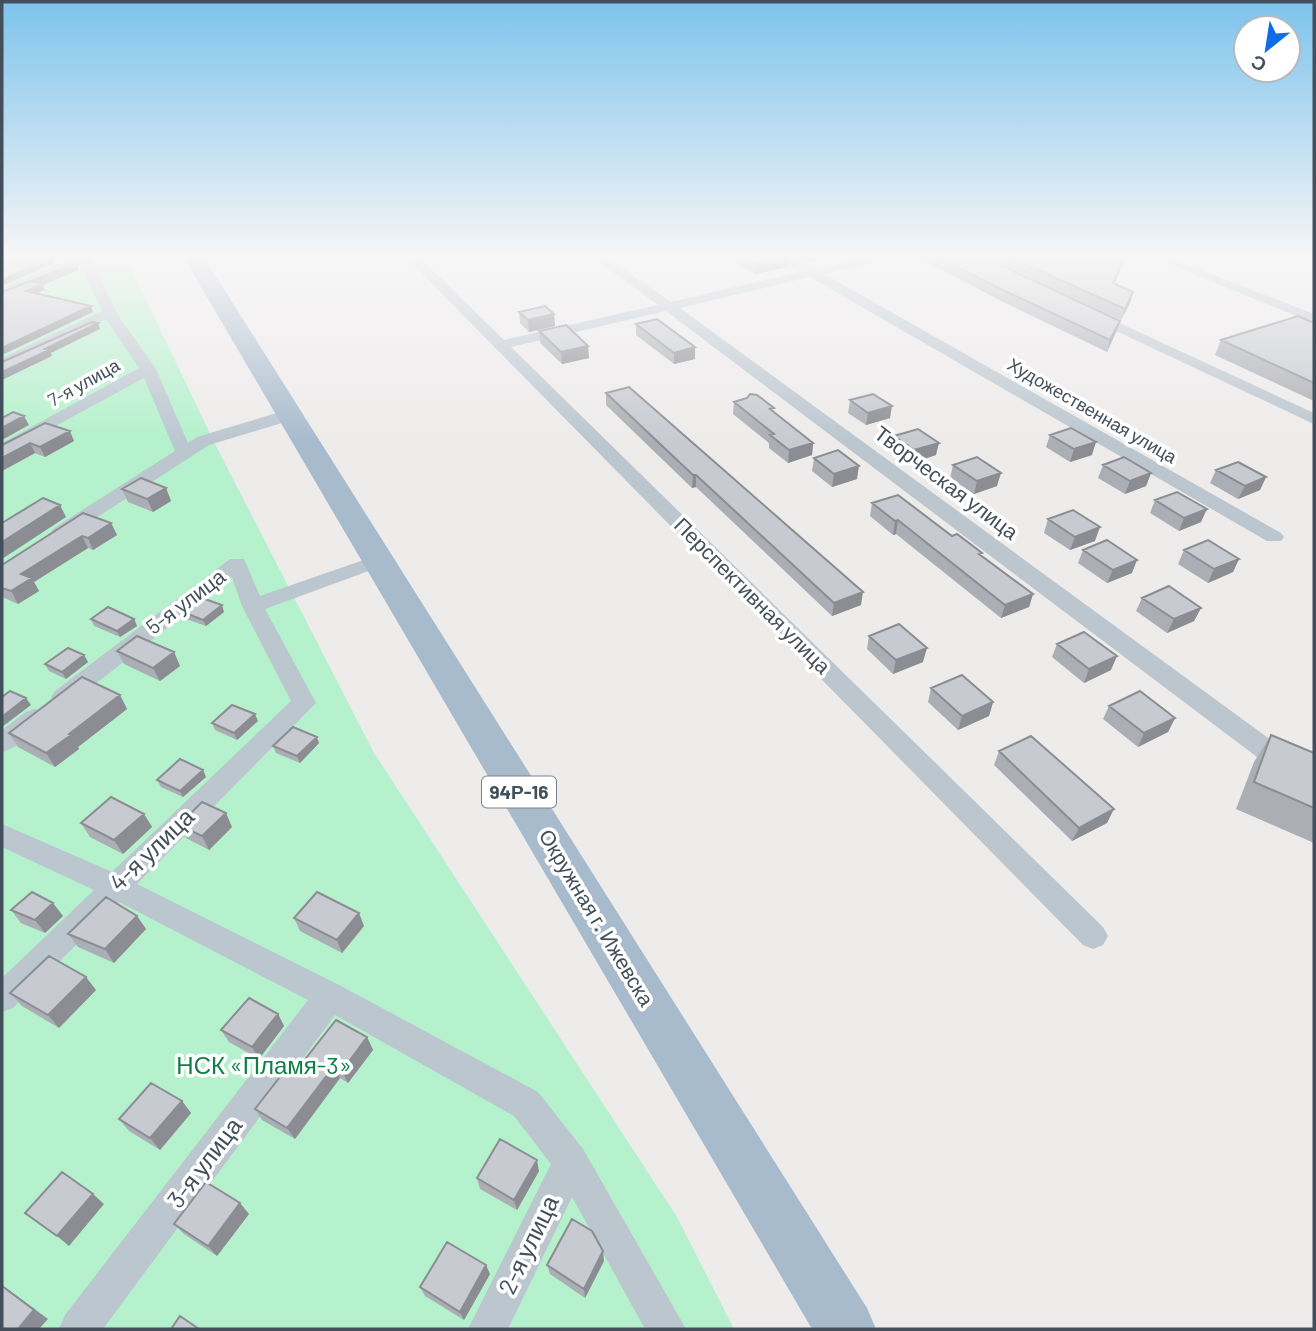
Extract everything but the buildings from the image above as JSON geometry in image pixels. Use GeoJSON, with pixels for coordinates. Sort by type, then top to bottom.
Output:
{"type":"FeatureCollection","features":[{"type":"Feature","properties":{"kind":"main road","name":"Окружная г. Ижевска"},"geometry":{"type":"LineString","coordinates":[[230,318],[846,1329]]}},
{"type":"Feature","properties":{"kind":"street"},"geometry":{"type":"LineString","coordinates":[[2,364],[97,318]]}},
{"type":"Feature","properties":{"kind":"street"},"geometry":{"type":"LineString","coordinates":[[114,318],[148,369],[183,451]]}},
{"type":"Feature","properties":{"kind":"street","name":"Перспективная улица"},"geometry":{"type":"LineString","coordinates":[[473,318],[1093,936]]}},
{"type":"Feature","properties":{"kind":"street"},"geometry":{"type":"LineString","coordinates":[[500,345],[612,318]]}},
{"type":"Feature","properties":{"kind":"street","name":"Творческая улица"},"geometry":{"type":"LineString","coordinates":[[685,318],[1266,750]]}},
{"type":"Feature","properties":{"kind":"street","name":"Художественная улица"},"geometry":{"type":"LineString","coordinates":[[891,318],[1274,537]]}},
{"type":"Feature","properties":{"kind":"street"},"geometry":{"type":"LineString","coordinates":[[1100,318],[1314,419]]}},
{"type":"Feature","properties":{"kind":"street","name":"7-я улица"},"geometry":{"type":"LineString","coordinates":[[2,450],[148,369]]}},
{"type":"Feature","properties":{"kind":"street"},"geometry":{"type":"LineString","coordinates":[[47,541],[183,451],[203,441],[289,415]]}},
{"type":"Feature","properties":{"kind":"street"},"geometry":{"type":"LineString","coordinates":[[253,606],[378,561]]}},
{"type":"Feature","properties":{"kind":"street","name":"5-я улица"},"geometry":{"type":"LineString","coordinates":[[2,743],[237,563],[253,606]]}},
{"type":"Feature","properties":{"kind":"street","name":"4-я улица"},"geometry":{"type":"LineString","coordinates":[[2,998],[304,703],[253,606]]}},
{"type":"Feature","properties":{"kind":"street"},"geometry":{"type":"LineString","coordinates":[[2,835],[114,886],[330,996],[526,1104],[571,1161],[666,1329]]}},
{"type":"Feature","properties":{"kind":"street","name":"3-я улица"},"geometry":{"type":"LineString","coordinates":[[79,1329],[330,996]]}},
{"type":"Feature","properties":{"kind":"street","name":"2-я улица"},"geometry":{"type":"LineString","coordinates":[[488,1329],[571,1161]]}},
{"type":"Feature","properties":{"kind":"green space","name":"НСК «Пламя-3»"},"geometry":{"type":"Polygon","coordinates":[[[2,318],[155,318],[216,446],[374,753],[677,1217],[734,1329],[2,1329],[2,318]]]}}]}
